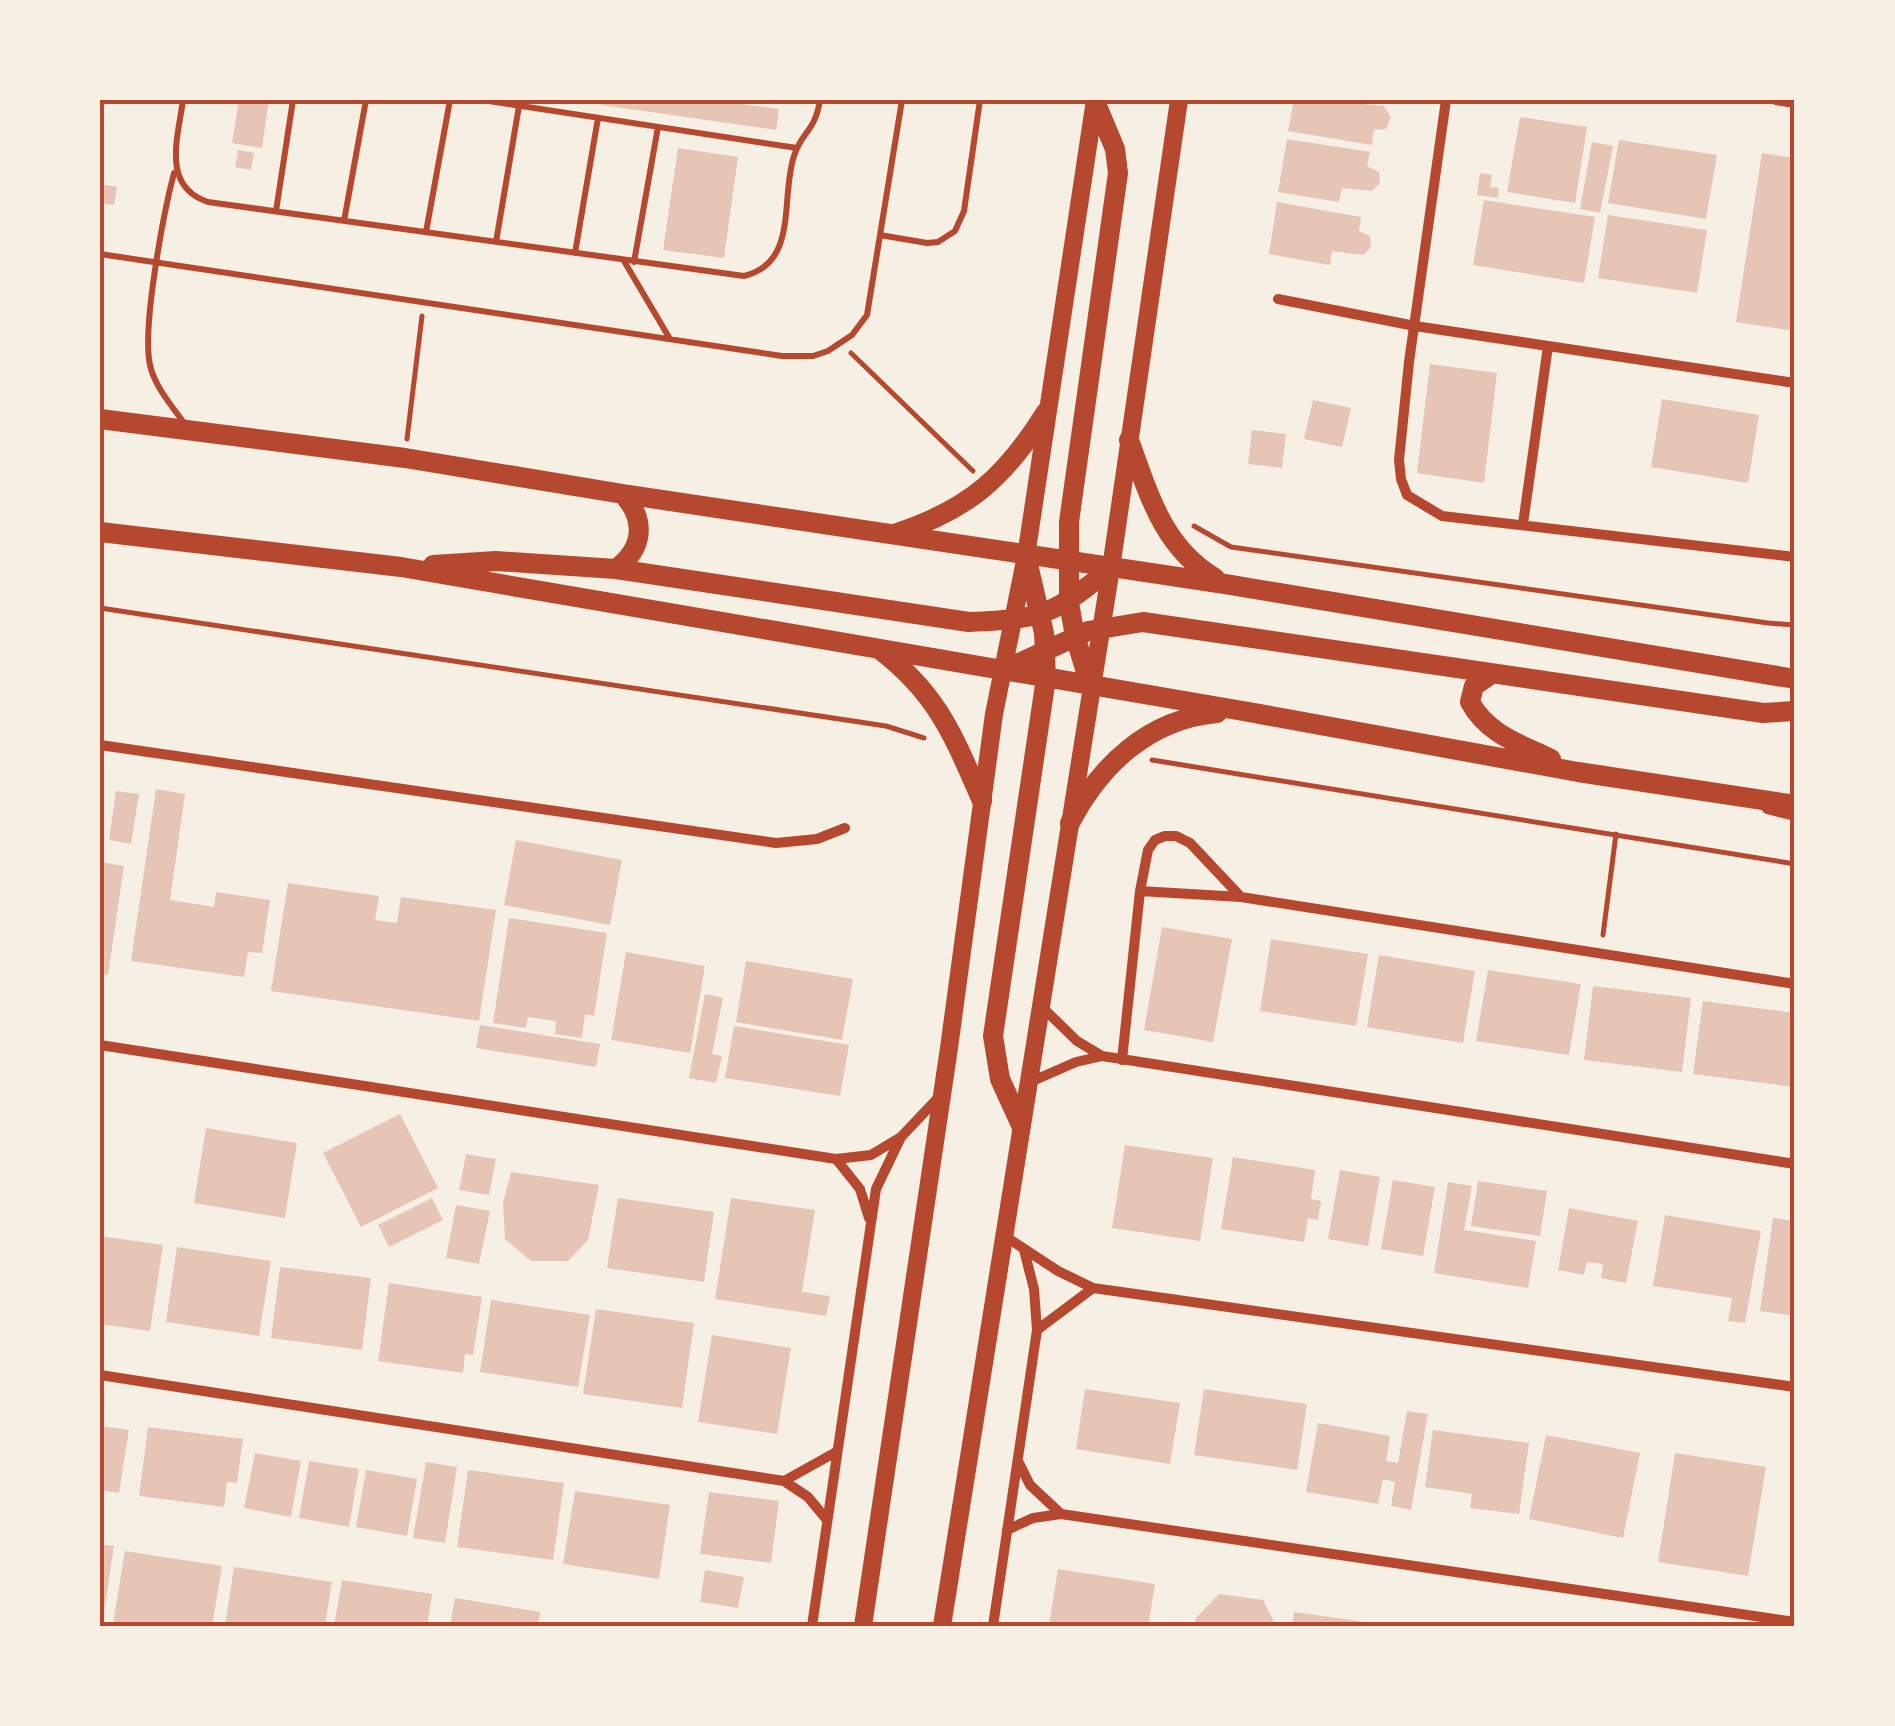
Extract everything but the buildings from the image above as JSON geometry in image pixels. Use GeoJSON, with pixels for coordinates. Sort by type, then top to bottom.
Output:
{"type":"FeatureCollection","features":[{"type":"Feature","properties":{"kind":"main road"},"geometry":{"type":"LineString","coordinates":[[863,1626],[982,801],[1002,671],[1026,556],[1095,100]]}},
{"type":"Feature","properties":{"kind":"main road"},"geometry":{"type":"LineString","coordinates":[[1090,684],[1074,636],[1067,562],[1069,522],[1117,185],[1115,149],[1095,100]]}},
{"type":"Feature","properties":{"kind":"main road"},"geometry":{"type":"LineString","coordinates":[[942,1626],[1102,628],[1178,100]]}},
{"type":"Feature","properties":{"kind":"main road"},"geometry":{"type":"LineString","coordinates":[[893,534],[957,509],[985,489],[1020,454],[1046,412]]}},
{"type":"Feature","properties":{"kind":"main road"},"geometry":{"type":"LineString","coordinates":[[100,419],[405,458],[1226,584],[1795,679]]}},
{"type":"Feature","properties":{"kind":"main road"},"geometry":{"type":"LineString","coordinates":[[1129,440],[1167,534],[1192,565],[1226,584]]}},
{"type":"Feature","properties":{"kind":"main road"},"geometry":{"type":"LineString","coordinates":[[616,569],[628,560],[640,533],[639,519],[623,494]]}},
{"type":"Feature","properties":{"kind":"main road"},"geometry":{"type":"LineString","coordinates":[[100,532],[401,567],[1243,710],[1578,772],[1795,805]]}},
{"type":"Feature","properties":{"kind":"main road"},"geometry":{"type":"LineString","coordinates":[[1021,1125],[1000,1079],[993,1036],[1046,678],[1046,649],[1026,556]]}},
{"type":"Feature","properties":{"kind":"main road"},"geometry":{"type":"LineString","coordinates":[[401,567],[496,561],[616,569],[969,622],[1040,615],[1068,603],[1111,568]]}},
{"type":"Feature","properties":{"kind":"main road"},"geometry":{"type":"LineString","coordinates":[[1002,671],[1074,636],[1143,622],[1764,714],[1795,711]]}},
{"type":"Feature","properties":{"kind":"main road"},"geometry":{"type":"LineString","coordinates":[[878,648],[905,669],[936,706],[982,801]]}},
{"type":"Feature","properties":{"kind":"main road"},"geometry":{"type":"LineString","coordinates":[[1490,675],[1474,686],[1470,702],[1478,717],[1498,734],[1578,772]]}},
{"type":"Feature","properties":{"kind":"main road"},"geometry":{"type":"LineString","coordinates":[[1070,823],[1104,769],[1129,747],[1164,726],[1203,714],[1243,710]]}},
{"type":"Feature","properties":{"kind":"street"},"geometry":{"type":"LineString","coordinates":[[1446,100],[1399,460],[1407,495],[1442,516],[1795,558]]}},
{"type":"Feature","properties":{"kind":"street"},"geometry":{"type":"LineString","coordinates":[[1776,100],[1795,103]]}},
{"type":"Feature","properties":{"kind":"street"},"geometry":{"type":"LineString","coordinates":[[1278,299],[1415,326],[1795,384]]}},
{"type":"Feature","properties":{"kind":"street"},"geometry":{"type":"LineString","coordinates":[[1523,524],[1548,346]]}},
{"type":"Feature","properties":{"kind":"street"},"geometry":{"type":"LineString","coordinates":[[100,746],[776,843],[816,838],[845,828]]}},
{"type":"Feature","properties":{"kind":"street"},"geometry":{"type":"LineString","coordinates":[[1729,795],[1795,816]]}},
{"type":"Feature","properties":{"kind":"street"},"geometry":{"type":"LineString","coordinates":[[1122,1060],[1140,891],[1148,850],[1155,840],[1176,836],[1190,843],[1241,897]]}},
{"type":"Feature","properties":{"kind":"street"},"geometry":{"type":"LineString","coordinates":[[1140,891],[1241,897],[1795,984]]}},
{"type":"Feature","properties":{"kind":"street"},"geometry":{"type":"LineString","coordinates":[[1040,1005],[1077,1041],[1102,1056],[1795,1164]]}},
{"type":"Feature","properties":{"kind":"street"},"geometry":{"type":"LineString","coordinates":[[100,1046],[836,1159],[871,1154],[902,1137]]}},
{"type":"Feature","properties":{"kind":"street"},"geometry":{"type":"LineString","coordinates":[[1027,1084],[1076,1062],[1102,1056]]}},
{"type":"Feature","properties":{"kind":"street"},"geometry":{"type":"LineString","coordinates":[[812,1626],[881,1173],[902,1137],[942,1094]]}},
{"type":"Feature","properties":{"kind":"street"},"geometry":{"type":"LineString","coordinates":[[836,1159],[860,1189],[870,1226]]}},
{"type":"Feature","properties":{"kind":"street"},"geometry":{"type":"LineString","coordinates":[[1002,1234],[1093,1288],[1795,1387]]}},
{"type":"Feature","properties":{"kind":"street"},"geometry":{"type":"LineString","coordinates":[[993,1626],[1038,1330],[1034,1289],[1024,1250]]}},
{"type":"Feature","properties":{"kind":"street"},"geometry":{"type":"LineString","coordinates":[[1038,1330],[1093,1288]]}},
{"type":"Feature","properties":{"kind":"street"},"geometry":{"type":"LineString","coordinates":[[100,1375],[784,1481],[808,1497],[826,1520]]}},
{"type":"Feature","properties":{"kind":"street"},"geometry":{"type":"LineString","coordinates":[[784,1481],[836,1452]]}},
{"type":"Feature","properties":{"kind":"street"},"geometry":{"type":"LineString","coordinates":[[1018,1460],[1039,1496],[1061,1514]]}},
{"type":"Feature","properties":{"kind":"street"},"geometry":{"type":"LineString","coordinates":[[1007,1530],[1032,1518],[1061,1514],[1795,1622]]}},
{"type":"Feature","properties":{"kind":"lane"},"geometry":{"type":"LineString","coordinates":[[183,100],[148,332],[148,357],[156,381],[190,432]]}},
{"type":"Feature","properties":{"kind":"lane"},"geometry":{"type":"LineString","coordinates":[[276,211],[293,100]]}},
{"type":"Feature","properties":{"kind":"lane"},"geometry":{"type":"LineString","coordinates":[[344,221],[366,100]]}},
{"type":"Feature","properties":{"kind":"lane"},"geometry":{"type":"LineString","coordinates":[[426,232],[450,100]]}},
{"type":"Feature","properties":{"kind":"lane"},"geometry":{"type":"LineString","coordinates":[[482,100],[797,148]]}},
{"type":"Feature","properties":{"kind":"lane"},"geometry":{"type":"LineString","coordinates":[[175,170],[197,198],[734,276],[762,269],[781,248],[791,169],[797,148],[814,126],[820,100]]}},
{"type":"Feature","properties":{"kind":"lane"},"geometry":{"type":"LineString","coordinates":[[100,254],[670,340],[798,358],[813,356],[842,344],[867,314],[902,100]]}},
{"type":"Feature","properties":{"kind":"lane"},"geometry":{"type":"LineString","coordinates":[[880,235],[927,244],[955,231],[964,211],[980,100]]}},
{"type":"Feature","properties":{"kind":"lane"},"geometry":{"type":"LineString","coordinates":[[496,242],[519,106]]}},
{"type":"Feature","properties":{"kind":"lane"},"geometry":{"type":"LineString","coordinates":[[575,253],[598,118]]}},
{"type":"Feature","properties":{"kind":"lane"},"geometry":{"type":"LineString","coordinates":[[634,262],[658,127]]}},
{"type":"Feature","properties":{"kind":"lane"},"geometry":{"type":"LineString","coordinates":[[623,260],[670,340]]}},
{"type":"Feature","properties":{"kind":"path"},"geometry":{"type":"LineString","coordinates":[[405,458],[424,303]]}},
{"type":"Feature","properties":{"kind":"path"},"geometry":{"type":"LineString","coordinates":[[842,344],[975,473]]}},
{"type":"Feature","properties":{"kind":"path"},"geometry":{"type":"LineString","coordinates":[[1191,525],[1231,546],[1768,624],[1795,624]]}},
{"type":"Feature","properties":{"kind":"path"},"geometry":{"type":"LineString","coordinates":[[100,608],[886,726],[924,738]]}},
{"type":"Feature","properties":{"kind":"path"},"geometry":{"type":"LineString","coordinates":[[1142,759],[1795,864]]}},
{"type":"Feature","properties":{"kind":"path"},"geometry":{"type":"LineString","coordinates":[[1600,954],[1616,834]]}}]}
